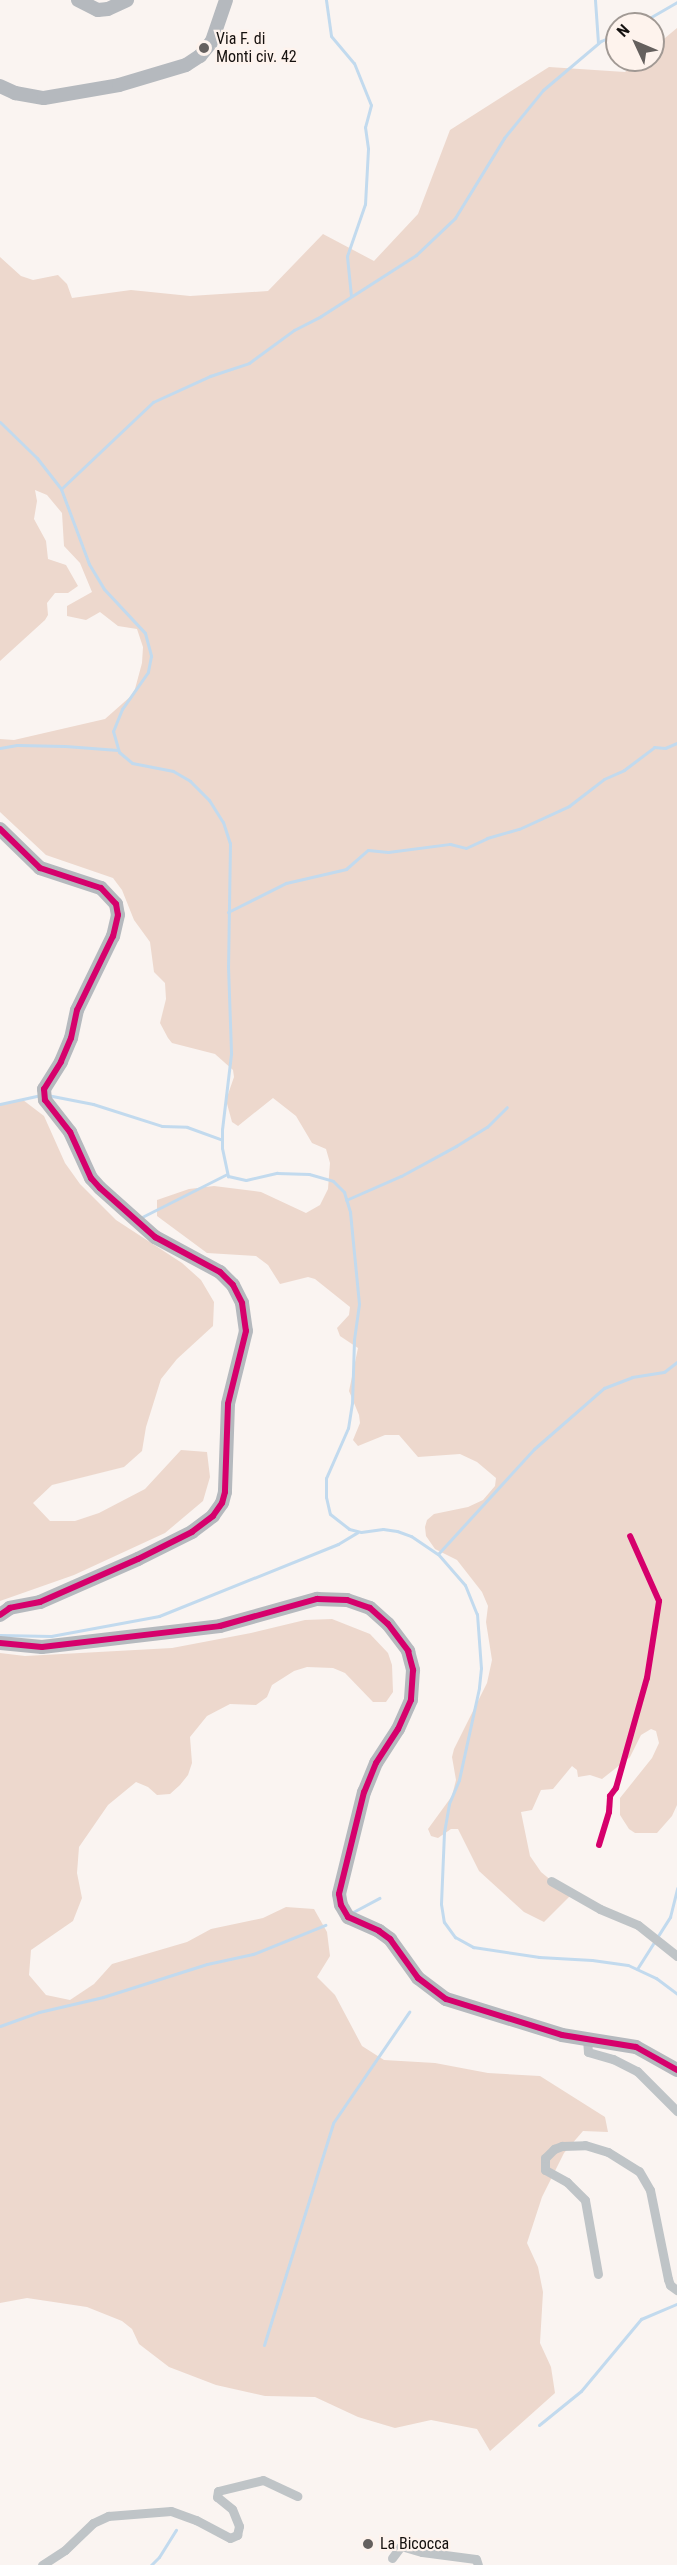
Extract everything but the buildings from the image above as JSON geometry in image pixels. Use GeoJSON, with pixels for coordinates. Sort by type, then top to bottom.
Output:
{"type":"FeatureCollection","features":[{"type":"Feature","properties":{"kind":"street"},"geometry":{"type":"LineString","coordinates":[[78,0],[98,9],[108,9],[127,0]]}},
{"type":"Feature","properties":{"kind":"street"},"geometry":{"type":"LineString","coordinates":[[0,86],[15,93],[44,98],[119,85],[186,65],[200,56],[212,41],[226,0]]}},
{"type":"Feature","properties":{"kind":"street"},"geometry":{"type":"LineString","coordinates":[[0,829],[40,868],[101,888],[116,904],[118,915],[114,936],[77,1010],[71,1038],[62,1062],[44,1089],[45,1100],[70,1132],[91,1178],[100,1188],[155,1237],[220,1272],[233,1286],[242,1303],[246,1331],[228,1404],[225,1492],[222,1503],[213,1516],[192,1532],[138,1559],[40,1602],[10,1608],[0,1615]]}},
{"type":"Feature","properties":{"kind":"street"},"geometry":{"type":"LineString","coordinates":[[0,1643],[42,1647],[220,1626],[318,1599],[347,1600],[370,1608],[388,1624],[408,1652],[413,1670],[411,1700],[398,1730],[376,1763],[364,1792],[339,1894],[341,1905],[348,1917],[379,1931],[390,1939],[418,1978],[446,1999],[562,2035],[636,2047],[677,2070]]}},
{"type":"Feature","properties":{"kind":"street"},"geometry":{"type":"LineString","coordinates":[[550,1881],[600,1909],[638,1925],[677,1956]]}},
{"type":"Feature","properties":{"kind":"street"},"geometry":{"type":"LineString","coordinates":[[587,2038],[588,2052],[613,2059],[637,2071],[677,2111]]}},
{"type":"Feature","properties":{"kind":"street"},"geometry":{"type":"LineString","coordinates":[[598,2274],[585,2200],[567,2182],[544,2170],[545,2158],[554,2149],[562,2146],[585,2145],[608,2152],[639,2171],[650,2190],[668,2279],[670,2285],[677,2290]]}},
{"type":"Feature","properties":{"kind":"street"},"geometry":{"type":"LineString","coordinates":[[42,2565],[65,2550],[93,2523],[108,2516],[171,2511],[196,2520],[230,2538],[237,2535],[239,2526],[232,2509],[217,2497],[218,2491],[262,2480],[298,2496]]}},
{"type":"Feature","properties":{"kind":"street"},"geometry":{"type":"LineString","coordinates":[[392,2558],[401,2546],[422,2552],[476,2559],[478,2565]]}},
{"type":"Feature","properties":{"kind":"shaded area"},"geometry":{"type":"Polygon","coordinates":[[[677,28],[677,1805],[672,1816],[657,1833],[635,1833],[629,1829],[620,1815],[620,1798],[652,1758],[659,1743],[656,1731],[651,1729],[641,1735],[630,1757],[602,1779],[590,1775],[578,1777],[577,1770],[572,1766],[553,1789],[541,1790],[532,1810],[521,1812],[530,1856],[541,1872],[570,1896],[544,1922],[524,1912],[479,1871],[458,1829],[451,1829],[438,1838],[431,1836],[428,1829],[452,1796],[456,1780],[452,1757],[454,1749],[487,1683],[492,1660],[486,1622],[488,1606],[482,1592],[457,1560],[435,1549],[426,1536],[425,1527],[427,1520],[434,1514],[468,1507],[483,1500],[495,1486],[496,1478],[477,1462],[460,1454],[418,1457],[399,1435],[385,1435],[358,1446],[353,1440],[360,1423],[359,1415],[349,1391],[358,1348],[340,1336],[337,1328],[349,1315],[350,1307],[315,1279],[308,1277],[280,1284],[268,1265],[256,1256],[207,1253],[157,1216],[157,1200],[189,1189],[214,1186],[261,1192],[306,1213],[320,1205],[328,1189],[330,1163],[326,1149],[312,1143],[296,1116],[273,1098],[238,1126],[232,1122],[226,1100],[234,1077],[233,1070],[215,1054],[172,1043],[168,1038],[160,1023],[166,999],[165,983],[154,972],[150,942],[134,920],[122,890],[113,878],[46,855],[0,812],[0,739],[14,740],[105,719],[131,696],[135,689],[142,663],[143,647],[137,629],[118,626],[100,612],[86,620],[67,616],[67,606],[92,592],[80,563],[64,546],[62,513],[47,495],[35,490],[37,501],[34,519],[46,541],[48,559],[66,565],[78,586],[68,593],[55,593],[47,603],[48,615],[45,620],[0,661],[0,257],[21,276],[33,280],[58,275],[67,284],[72,298],[131,290],[190,296],[268,291],[323,234],[374,261],[418,214],[450,130],[549,67],[605,72],[665,72],[665,38],[677,28]]]}},
{"type":"Feature","properties":{"kind":"shaded area"},"geometry":{"type":"Polygon","coordinates":[[[23,1100],[44,1116],[65,1163],[80,1184],[116,1220],[182,1263],[201,1280],[214,1302],[213,1326],[177,1359],[161,1379],[146,1427],[142,1451],[124,1467],[52,1485],[33,1503],[50,1521],[75,1521],[99,1513],[145,1489],[181,1450],[207,1452],[210,1477],[203,1501],[165,1533],[74,1575],[0,1601],[0,1104],[23,1100]]]}},
{"type":"Feature","properties":{"kind":"shaded area"},"geometry":{"type":"Polygon","coordinates":[[[332,1619],[370,1634],[388,1653],[392,1665],[393,1692],[386,1702],[373,1702],[345,1673],[333,1668],[307,1667],[294,1671],[272,1685],[267,1697],[256,1705],[230,1704],[207,1716],[190,1737],[192,1763],[188,1775],[180,1785],[170,1794],[157,1795],[148,1787],[136,1782],[108,1805],[79,1847],[77,1873],[82,1898],[73,1921],[31,1950],[29,1975],[46,1995],[70,2000],[94,1984],[112,1964],[187,1942],[211,1929],[263,1918],[286,1907],[314,1909],[327,1932],[330,1956],[317,1977],[335,1995],[362,2046],[384,2060],[435,2063],[488,2073],[540,2076],[605,2117],[608,2132],[583,2131],[564,2153],[542,2197],[527,2243],[538,2267],[543,2292],[540,2343],[551,2367],[555,2393],[490,2451],[477,2429],[431,2420],[395,2428],[358,2417],[315,2397],[265,2396],[216,2385],[169,2367],[139,2344],[132,2329],[122,2321],[87,2307],[27,2298],[0,2303],[0,1653],[25,1656],[172,1648],[305,1620],[332,1619]]]}},
{"type":"Feature","properties":{"kind":"waterway"},"geometry":{"type":"LineString","coordinates":[[326,0],[331,36],[354,63],[371,105],[365,127],[368,149],[365,204],[347,256],[351,296]]}},
{"type":"Feature","properties":{"kind":"waterway"},"geometry":{"type":"LineString","coordinates":[[595,0],[598,43]]}},
{"type":"Feature","properties":{"kind":"waterway"},"geometry":{"type":"LineString","coordinates":[[660,12],[677,2]]}},
{"type":"Feature","properties":{"kind":"waterway"},"geometry":{"type":"LineString","coordinates":[[61,489],[153,402],[210,376],[249,363],[294,330],[321,316],[416,255],[455,218],[504,138],[543,90],[605,39]]}},
{"type":"Feature","properties":{"kind":"waterway"},"geometry":{"type":"LineString","coordinates":[[0,422],[37,458],[61,489],[89,564],[104,589],[145,633],[151,656],[148,672],[122,709],[113,731],[119,752],[132,763],[173,771],[190,781],[209,800],[223,822],[230,843],[228,966],[231,1054],[222,1129],[222,1148],[228,1176],[246,1180],[277,1173],[309,1174],[333,1181],[344,1192],[350,1212],[359,1304],[348,1428],[326,1478],[326,1497],[330,1514],[349,1529],[361,1532],[383,1529],[411,1536],[438,1554],[465,1585],[477,1614],[481,1668],[479,1688],[459,1780],[449,1804],[444,1832],[441,1904],[444,1922],[455,1937],[473,1947],[539,1957],[628,1965],[656,1978],[677,1994]]}},
{"type":"Feature","properties":{"kind":"waterway"},"geometry":{"type":"LineString","coordinates":[[228,912],[286,883],[346,869],[368,850],[388,852],[450,844],[466,848],[487,838],[519,829],[569,806],[604,779],[624,770],[654,747],[665,748],[677,743]]}},
{"type":"Feature","properties":{"kind":"waterway"},"geometry":{"type":"LineString","coordinates":[[0,748],[17,745],[118,750]]}},
{"type":"Feature","properties":{"kind":"waterway"},"geometry":{"type":"LineString","coordinates":[[0,1104],[41,1095]]}},
{"type":"Feature","properties":{"kind":"waterway"},"geometry":{"type":"LineString","coordinates":[[47,1095],[93,1104],[162,1126],[187,1127],[222,1140]]}},
{"type":"Feature","properties":{"kind":"waterway"},"geometry":{"type":"LineString","coordinates":[[346,1200],[401,1176],[456,1146],[487,1127],[507,1107]]}},
{"type":"Feature","properties":{"kind":"waterway"},"geometry":{"type":"LineString","coordinates":[[140,1218],[227,1174]]}},
{"type":"Feature","properties":{"kind":"waterway"},"geometry":{"type":"LineString","coordinates":[[438,1554],[534,1449],[604,1388],[632,1377],[664,1372],[677,1362]]}},
{"type":"Feature","properties":{"kind":"waterway"},"geometry":{"type":"LineString","coordinates":[[0,1635],[51,1636],[159,1616],[338,1544],[358,1532]]}},
{"type":"Feature","properties":{"kind":"waterway"},"geometry":{"type":"LineString","coordinates":[[637,1969],[670,1917],[677,1888]]}},
{"type":"Feature","properties":{"kind":"waterway"},"geometry":{"type":"LineString","coordinates":[[353,1912],[379,1898]]}},
{"type":"Feature","properties":{"kind":"waterway"},"geometry":{"type":"LineString","coordinates":[[0,2026],[39,2012],[103,1997],[207,1964],[253,1954],[325,1925]]}},
{"type":"Feature","properties":{"kind":"waterway"},"geometry":{"type":"LineString","coordinates":[[264,2345],[333,2123],[409,2012]]}},
{"type":"Feature","properties":{"kind":"waterway"},"geometry":{"type":"LineString","coordinates":[[539,2425],[581,2391],[641,2319],[677,2304]]}},
{"type":"Feature","properties":{"kind":"waterway"},"geometry":{"type":"LineString","coordinates":[[151,2565],[159,2557],[176,2530]]}},
{"type":"Feature","properties":{"kind":"cycle path"},"geometry":{"type":"LineString","coordinates":[[0,829],[40,868],[101,888],[116,904],[118,915],[113,936],[77,1010],[71,1038],[61,1062],[44,1089],[45,1100],[70,1132],[91,1178],[100,1188],[155,1237],[220,1272],[233,1285],[242,1303],[246,1331],[228,1404],[225,1492],[222,1503],[213,1516],[192,1532],[138,1559],[40,1602],[10,1608],[0,1615]]}},
{"type":"Feature","properties":{"kind":"cycle path"},"geometry":{"type":"LineString","coordinates":[[599,1845],[609,1812],[610,1796],[616,1788],[647,1678],[659,1601],[630,1536]]}},
{"type":"Feature","properties":{"kind":"cycle path"},"geometry":{"type":"LineString","coordinates":[[0,1643],[42,1647],[220,1626],[317,1599],[347,1600],[370,1608],[388,1624],[408,1651],[413,1670],[411,1700],[398,1729],[376,1763],[364,1792],[339,1894],[341,1905],[348,1917],[379,1931],[390,1939],[418,1978],[446,1999],[562,2035],[636,2047],[677,2070]]}},
{"type":"Feature","properties":{"kind":"place","name":"Via F. di Monti civ. 42"},"geometry":{"type":"Point","coordinates":[204,48]}},
{"type":"Feature","properties":{"kind":"place","name":"La Bicocca"},"geometry":{"type":"Point","coordinates":[368,2544]}}]}
